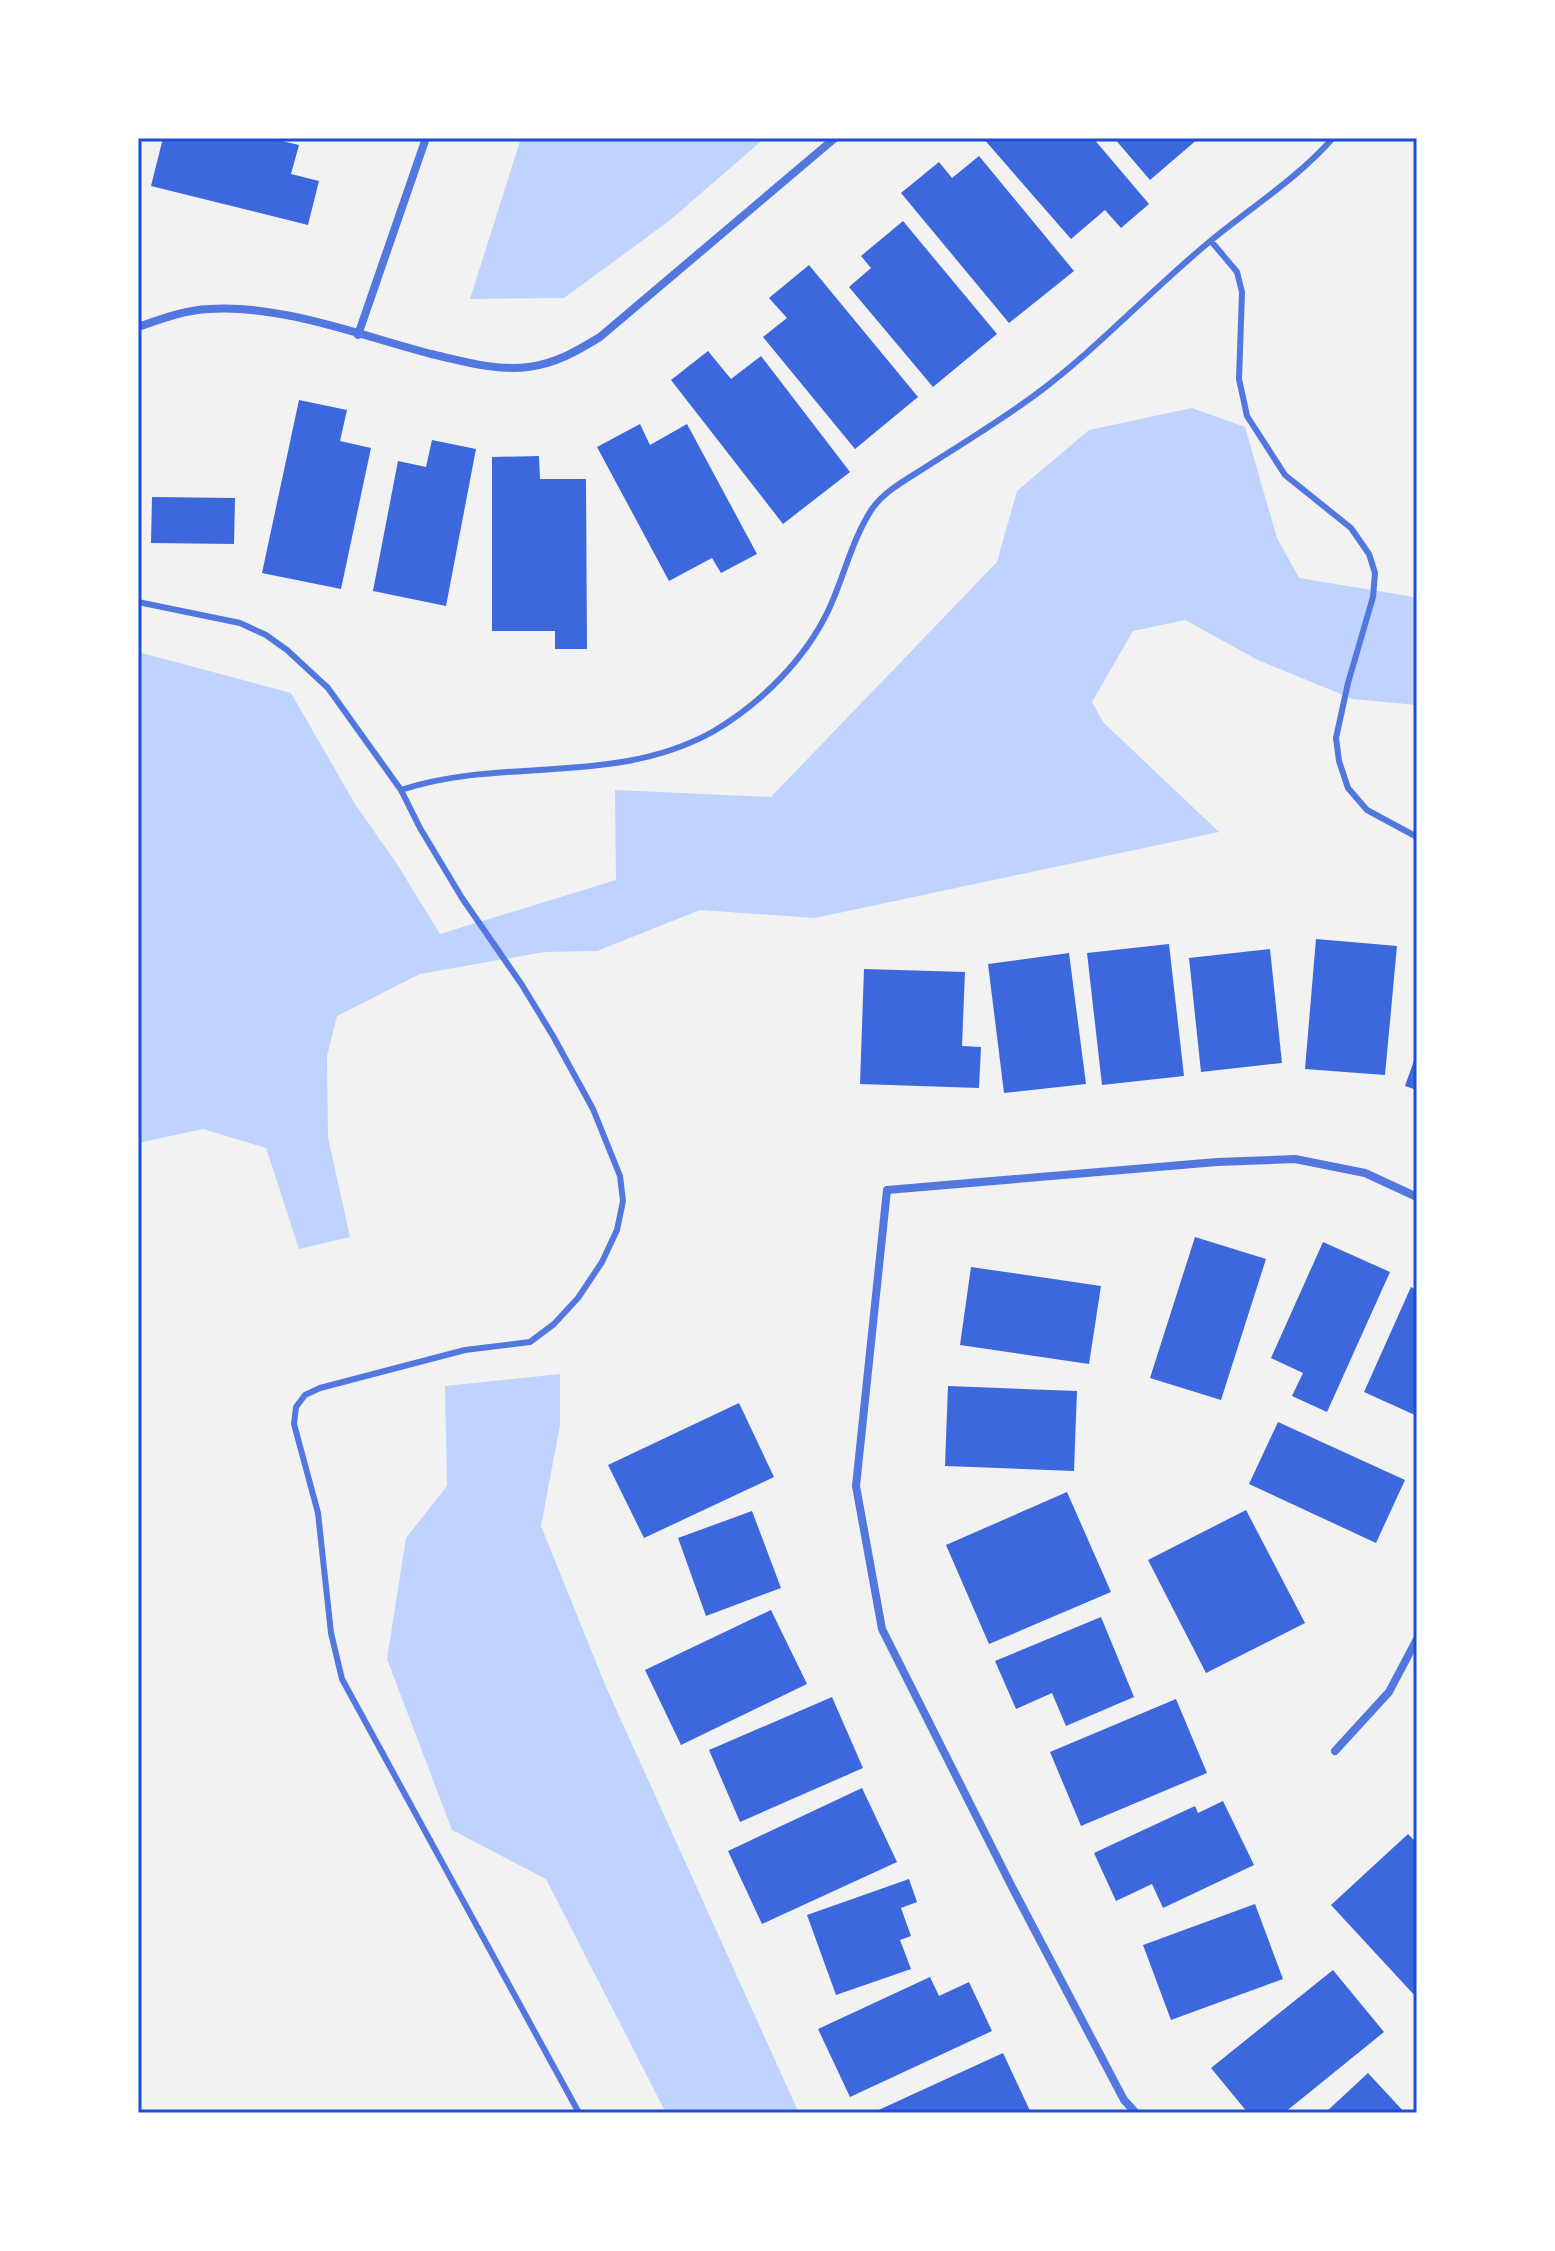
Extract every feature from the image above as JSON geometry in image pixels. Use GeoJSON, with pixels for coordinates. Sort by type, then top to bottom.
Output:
{"type":"FeatureCollection","features":[{"type":"Feature","properties":{"kind":"street"},"geometry":{"type":"LineString","coordinates":[[358,335],[426,138]]}},
{"type":"Feature","properties":{"kind":"street"},"geometry":{"type":"LineString","coordinates":[[138,327],[165,317],[208,309],[259,311],[305,319],[358,335],[494,367],[528,367],[565,358],[600,337],[835,138]]}},
{"type":"Feature","properties":{"kind":"street"},"geometry":{"type":"LineString","coordinates":[[1136,2113],[1124,2100],[1019,1900],[882,1629],[856,1486],[887,1190],[1217,1162],[1295,1159],[1365,1173],[1417,1197]]}},
{"type":"Feature","properties":{"kind":"street"},"geometry":{"type":"LineString","coordinates":[[1335,1751],[1389,1692],[1417,1639]]}},
{"type":"Feature","properties":{"kind":"lane"},"geometry":{"type":"LineString","coordinates":[[401,790],[431,780],[613,765],[669,752],[714,731],[765,694],[800,655],[828,612],[873,507],[898,486],[1035,395],[1104,339],[1211,241],[1273,193],[1333,138]]}},
{"type":"Feature","properties":{"kind":"lane"},"geometry":{"type":"LineString","coordinates":[[1211,241],[1237,272],[1242,292],[1239,379],[1247,416],[1285,475],[1351,528],[1369,554],[1375,573],[1373,597],[1336,738],[1339,761],[1348,788],[1367,810],[1417,837]]}},
{"type":"Feature","properties":{"kind":"lane"},"geometry":{"type":"LineString","coordinates":[[138,602],[240,623],[266,635],[287,650],[328,688],[401,790],[462,898],[522,985],[593,1109],[620,1176],[623,1201],[617,1230],[602,1262],[578,1298],[554,1324],[530,1342],[465,1350],[320,1388],[305,1395],[296,1407],[294,1424],[318,1513],[331,1633],[342,1679],[579,2113]]}},
{"type":"Feature","properties":{"kind":"water"},"geometry":{"type":"Polygon","coordinates":[[[521,138],[765,138],[669,221],[564,298],[470,299],[521,138]]]}},
{"type":"Feature","properties":{"kind":"water"},"geometry":{"type":"Polygon","coordinates":[[[1192,408],[1245,427],[1277,538],[1299,578],[1414,597],[1417,595],[1417,705],[1353,699],[1258,660],[1185,620],[1133,631],[1092,702],[1103,722],[1219,832],[815,918],[700,910],[597,951],[544,952],[420,974],[337,1016],[327,1056],[328,1137],[350,1237],[299,1249],[266,1148],[203,1129],[138,1143],[138,652],[291,693],[355,804],[440,934],[616,880],[615,790],[771,797],[997,562],[1017,491],[1089,430],[1192,408]]]}},
{"type":"Feature","properties":{"kind":"water"},"geometry":{"type":"Polygon","coordinates":[[[560,1374],[560,1425],[541,1526],[606,1687],[799,2113],[666,2113],[546,1879],[452,1830],[387,1659],[406,1538],[447,1486],[445,1386],[560,1374]]]}},
{"type":"Feature","properties":{"kind":"building"},"geometry":{"type":"Polygon","coordinates":[[[163,138],[269,138],[299,145],[291,174],[319,181],[308,225],[151,186],[163,138]]]}},
{"type":"Feature","properties":{"kind":"building"},"geometry":{"type":"Polygon","coordinates":[[[983,138],[1093,138],[1149,204],[1121,228],[1105,210],[1071,239],[983,138]]]}},
{"type":"Feature","properties":{"kind":"building"},"geometry":{"type":"Polygon","coordinates":[[[1114,138],[1199,138],[1150,180],[1114,138]]]}},
{"type":"Feature","properties":{"kind":"building"},"geometry":{"type":"Polygon","coordinates":[[[979,156],[1074,271],[1009,323],[901,193],[939,162],[952,178],[979,156]]]}},
{"type":"Feature","properties":{"kind":"building"},"geometry":{"type":"Polygon","coordinates":[[[903,221],[997,334],[933,387],[849,287],[871,268],[861,256],[903,221]]]}},
{"type":"Feature","properties":{"kind":"building"},"geometry":{"type":"Polygon","coordinates":[[[809,265],[918,397],[855,449],[763,337],[787,318],[769,298],[809,265]]]}},
{"type":"Feature","properties":{"kind":"building"},"geometry":{"type":"Polygon","coordinates":[[[708,351],[731,379],[761,356],[850,472],[783,524],[671,380],[708,351]]]}},
{"type":"Feature","properties":{"kind":"building"},"geometry":{"type":"Polygon","coordinates":[[[299,400],[347,410],[340,441],[371,448],[341,589],[262,573],[299,400]]]}},
{"type":"Feature","properties":{"kind":"building"},"geometry":{"type":"Polygon","coordinates":[[[640,424],[650,445],[687,424],[757,554],[721,573],[712,558],[669,581],[597,447],[640,424]]]}},
{"type":"Feature","properties":{"kind":"building"},"geometry":{"type":"Polygon","coordinates":[[[432,440],[476,449],[446,606],[373,591],[398,461],[426,467],[432,440]]]}},
{"type":"Feature","properties":{"kind":"building"},"geometry":{"type":"Polygon","coordinates":[[[539,456],[540,479],[586,479],[587,649],[555,649],[555,631],[492,631],[492,457],[539,456]]]}},
{"type":"Feature","properties":{"kind":"building"},"geometry":{"type":"Polygon","coordinates":[[[152,497],[235,498],[234,544],[151,543],[152,497]]]}},
{"type":"Feature","properties":{"kind":"building"},"geometry":{"type":"Polygon","coordinates":[[[1316,939],[1397,946],[1385,1075],[1305,1069],[1316,939]]]}},
{"type":"Feature","properties":{"kind":"building"},"geometry":{"type":"Polygon","coordinates":[[[1169,944],[1184,1076],[1102,1085],[1087,953],[1169,944]]]}},
{"type":"Feature","properties":{"kind":"building"},"geometry":{"type":"Polygon","coordinates":[[[1270,949],[1282,1063],[1201,1072],[1189,958],[1270,949]]]}},
{"type":"Feature","properties":{"kind":"building"},"geometry":{"type":"Polygon","coordinates":[[[1069,953],[1086,1084],[1004,1093],[988,964],[1069,953]]]}},
{"type":"Feature","properties":{"kind":"building"},"geometry":{"type":"Polygon","coordinates":[[[864,969],[965,972],[962,1046],[981,1047],[979,1088],[860,1084],[864,969]]]}},
{"type":"Feature","properties":{"kind":"building"},"geometry":{"type":"Polygon","coordinates":[[[1417,1052],[1417,1090],[1405,1086],[1417,1052]]]}},
{"type":"Feature","properties":{"kind":"building"},"geometry":{"type":"Polygon","coordinates":[[[1195,1237],[1266,1259],[1221,1400],[1150,1378],[1195,1237]]]}},
{"type":"Feature","properties":{"kind":"building"},"geometry":{"type":"Polygon","coordinates":[[[1323,1242],[1390,1272],[1327,1412],[1292,1396],[1303,1373],[1271,1358],[1323,1242]]]}},
{"type":"Feature","properties":{"kind":"building"},"geometry":{"type":"Polygon","coordinates":[[[971,1267],[1101,1286],[1089,1364],[960,1345],[971,1267]]]}},
{"type":"Feature","properties":{"kind":"building"},"geometry":{"type":"Polygon","coordinates":[[[1411,1287],[1417,1290],[1417,1416],[1364,1392],[1411,1287]]]}},
{"type":"Feature","properties":{"kind":"building"},"geometry":{"type":"Polygon","coordinates":[[[948,1386],[1077,1391],[1074,1471],[945,1466],[948,1386]]]}},
{"type":"Feature","properties":{"kind":"building"},"geometry":{"type":"Polygon","coordinates":[[[739,1403],[774,1477],[644,1538],[608,1465],[739,1403]]]}},
{"type":"Feature","properties":{"kind":"building"},"geometry":{"type":"Polygon","coordinates":[[[1278,1422],[1405,1480],[1376,1543],[1249,1484],[1278,1422]]]}},
{"type":"Feature","properties":{"kind":"building"},"geometry":{"type":"Polygon","coordinates":[[[1067,1492],[1111,1592],[989,1644],[946,1545],[1067,1492]]]}},
{"type":"Feature","properties":{"kind":"building"},"geometry":{"type":"Polygon","coordinates":[[[1246,1510],[1305,1623],[1206,1673],[1148,1560],[1246,1510]]]}},
{"type":"Feature","properties":{"kind":"building"},"geometry":{"type":"Polygon","coordinates":[[[752,1511],[781,1588],[706,1616],[678,1538],[752,1511]]]}},
{"type":"Feature","properties":{"kind":"building"},"geometry":{"type":"Polygon","coordinates":[[[771,1610],[807,1684],[681,1745],[645,1670],[771,1610]]]}},
{"type":"Feature","properties":{"kind":"building"},"geometry":{"type":"Polygon","coordinates":[[[1101,1617],[1134,1697],[1066,1726],[1052,1693],[1016,1709],[995,1661],[1101,1617]]]}},
{"type":"Feature","properties":{"kind":"building"},"geometry":{"type":"Polygon","coordinates":[[[832,1697],[863,1768],[740,1822],[709,1750],[832,1697]]]}},
{"type":"Feature","properties":{"kind":"building"},"geometry":{"type":"Polygon","coordinates":[[[1176,1699],[1207,1773],[1081,1826],[1050,1752],[1176,1699]]]}},
{"type":"Feature","properties":{"kind":"building"},"geometry":{"type":"Polygon","coordinates":[[[862,1788],[897,1862],[762,1924],[728,1851],[862,1788]]]}},
{"type":"Feature","properties":{"kind":"building"},"geometry":{"type":"Polygon","coordinates":[[[1223,1801],[1254,1865],[1163,1908],[1152,1884],[1116,1901],[1094,1853],[1195,1806],[1198,1813],[1223,1801]]]}},
{"type":"Feature","properties":{"kind":"building"},"geometry":{"type":"Polygon","coordinates":[[[1408,1834],[1417,1843],[1417,1998],[1331,1905],[1408,1834]]]}},
{"type":"Feature","properties":{"kind":"building"},"geometry":{"type":"Polygon","coordinates":[[[909,1879],[917,1902],[901,1908],[911,1936],[900,1940],[911,1969],[836,1995],[807,1915],[909,1879]]]}},
{"type":"Feature","properties":{"kind":"building"},"geometry":{"type":"Polygon","coordinates":[[[1255,1904],[1283,1979],[1171,2020],[1143,1945],[1255,1904]]]}},
{"type":"Feature","properties":{"kind":"building"},"geometry":{"type":"Polygon","coordinates":[[[1333,1970],[1384,2032],[1284,2113],[1248,2113],[1211,2068],[1333,1970]]]}},
{"type":"Feature","properties":{"kind":"building"},"geometry":{"type":"Polygon","coordinates":[[[930,1977],[939,1996],[969,1982],[992,2031],[850,2097],[818,2029],[930,1977]]]}},
{"type":"Feature","properties":{"kind":"building"},"geometry":{"type":"Polygon","coordinates":[[[1003,2053],[1031,2113],[872,2113],[1003,2053]]]}},
{"type":"Feature","properties":{"kind":"building"},"geometry":{"type":"Polygon","coordinates":[[[1368,2073],[1405,2113],[1325,2113],[1368,2073]]]}}]}
